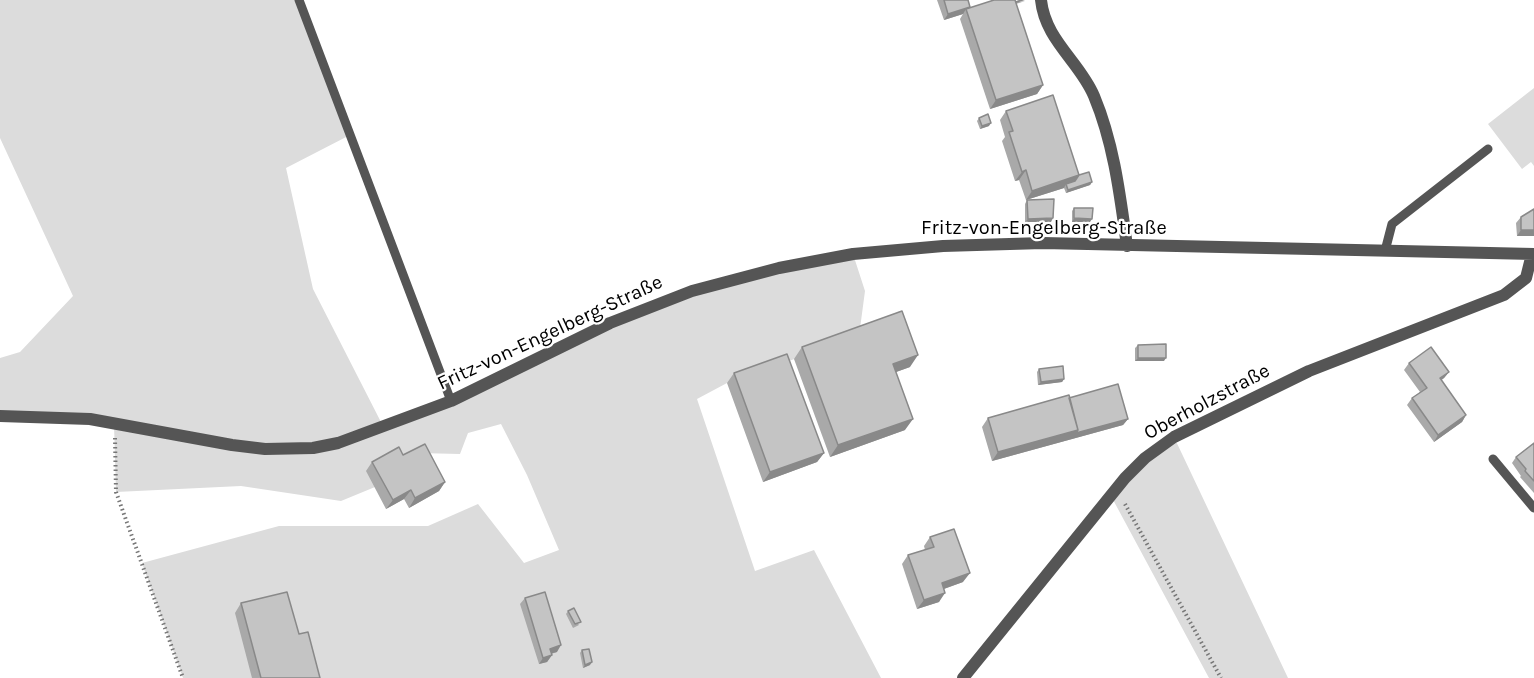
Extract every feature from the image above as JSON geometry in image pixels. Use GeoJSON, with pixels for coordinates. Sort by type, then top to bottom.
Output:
{"type":"FeatureCollection","features":[{"type":"Feature","properties":{"kind":"street"},"geometry":{"type":"LineString","coordinates":[[1041,0],[1041,8],[1055,39],[1094,95],[1114,156],[1127,246]]}},
{"type":"Feature","properties":{"kind":"street","name":"Fritz-von-Engelberg-Straße"},"geometry":{"type":"LineString","coordinates":[[0,416],[90,419],[232,445],[312,448],[338,443],[451,401],[610,323],[692,291],[779,268],[853,254],[943,246],[1043,243],[1533,254]]}},
{"type":"Feature","properties":{"kind":"street","name":"Oberholzstraße"},"geometry":{"type":"LineString","coordinates":[[963,678],[1118,486],[1145,458],[1174,437],[1309,371],[1504,295],[1526,278],[1533,254]]}},
{"type":"Feature","properties":{"kind":"lane"},"geometry":{"type":"LineString","coordinates":[[299,0],[451,401]]}},
{"type":"Feature","properties":{"kind":"lane"},"geometry":{"type":"LineString","coordinates":[[1385,251],[1392,224],[1488,149]]}},
{"type":"Feature","properties":{"kind":"lane"},"geometry":{"type":"LineString","coordinates":[[1493,459],[1534,508]]}},
{"type":"Feature","properties":{"kind":"path"},"geometry":{"type":"LineString","coordinates":[[114,424],[116,492],[183,678]]}},
{"type":"Feature","properties":{"kind":"path"},"geometry":{"type":"LineString","coordinates":[[1118,486],[1128,511],[1221,678]]}},
{"type":"Feature","properties":{"kind":"shaded area"},"geometry":{"type":"Polygon","coordinates":[[[0,0],[299,0],[350,135],[286,168],[313,289],[383,426],[692,291],[853,254],[865,291],[859,336],[727,383],[697,399],[755,571],[814,550],[881,678],[183,678],[142,563],[279,526],[428,526],[478,504],[524,563],[559,550],[527,475],[501,424],[468,433],[460,454],[418,453],[375,487],[341,501],[241,486],[116,492],[114,424],[0,416],[0,358],[20,352],[73,296],[0,138],[0,0]]]}},
{"type":"Feature","properties":{"kind":"shaded area"},"geometry":{"type":"Polygon","coordinates":[[[1534,88],[1534,166],[1531,162],[1522,169],[1488,124],[1534,88]]]}},
{"type":"Feature","properties":{"kind":"shaded area"},"geometry":{"type":"Polygon","coordinates":[[[1174,437],[1288,678],[1209,678],[1111,496],[1174,437]]]}},
{"type":"Feature","properties":{"kind":"building"},"geometry":{"type":"Polygon","coordinates":[[[944,0],[968,0],[970,7],[948,14],[944,0]]]}},
{"type":"Feature","properties":{"kind":"building"},"geometry":{"type":"Polygon","coordinates":[[[994,0],[1015,0],[1043,85],[996,100],[966,9],[994,0]]]}},
{"type":"Feature","properties":{"kind":"building"},"geometry":{"type":"Polygon","coordinates":[[[1053,95],[1079,175],[1032,191],[1026,170],[1022,172],[1009,132],[1013,131],[1006,111],[1053,95]]]}},
{"type":"Feature","properties":{"kind":"building"},"geometry":{"type":"Polygon","coordinates":[[[988,114],[991,123],[982,126],[979,118],[988,114]]]}},
{"type":"Feature","properties":{"kind":"building"},"geometry":{"type":"Polygon","coordinates":[[[1089,172],[1092,182],[1068,190],[1066,184],[1075,181],[1079,175],[1089,172]]]}},
{"type":"Feature","properties":{"kind":"building"},"geometry":{"type":"Polygon","coordinates":[[[1054,199],[1053,218],[1028,219],[1027,200],[1054,199]]]}},
{"type":"Feature","properties":{"kind":"building"},"geometry":{"type":"Polygon","coordinates":[[[1074,208],[1093,208],[1092,219],[1074,218],[1074,208]]]}},
{"type":"Feature","properties":{"kind":"building"},"geometry":{"type":"Polygon","coordinates":[[[1534,209],[1534,230],[1521,230],[1521,217],[1534,209]]]}},
{"type":"Feature","properties":{"kind":"building"},"geometry":{"type":"Polygon","coordinates":[[[902,311],[918,355],[893,364],[913,419],[838,445],[802,347],[902,311]]]}},
{"type":"Feature","properties":{"kind":"building"},"geometry":{"type":"Polygon","coordinates":[[[1166,344],[1166,358],[1138,358],[1138,345],[1166,344]]]}},
{"type":"Feature","properties":{"kind":"building"},"geometry":{"type":"Polygon","coordinates":[[[1431,347],[1449,372],[1440,378],[1466,415],[1438,435],[1412,398],[1427,388],[1409,363],[1431,347]]]}},
{"type":"Feature","properties":{"kind":"building"},"geometry":{"type":"Polygon","coordinates":[[[787,354],[824,453],[770,472],[734,373],[787,354]]]}},
{"type":"Feature","properties":{"kind":"building"},"geometry":{"type":"Polygon","coordinates":[[[1063,366],[1064,379],[1041,382],[1039,369],[1063,366]]]}},
{"type":"Feature","properties":{"kind":"building"},"geometry":{"type":"Polygon","coordinates":[[[1118,384],[1128,419],[1076,433],[1078,430],[1069,398],[1118,384]]]}},
{"type":"Feature","properties":{"kind":"building"},"geometry":{"type":"Polygon","coordinates":[[[1069,395],[1078,430],[998,452],[988,418],[1069,395]]]}},
{"type":"Feature","properties":{"kind":"building"},"geometry":{"type":"Polygon","coordinates":[[[1534,443],[1534,481],[1516,457],[1534,443]]]}},
{"type":"Feature","properties":{"kind":"building"},"geometry":{"type":"Polygon","coordinates":[[[425,444],[445,482],[415,498],[411,490],[393,500],[372,462],[399,447],[403,455],[425,444]]]}},
{"type":"Feature","properties":{"kind":"building"},"geometry":{"type":"Polygon","coordinates":[[[954,529],[970,573],[942,583],[945,593],[924,600],[908,555],[934,547],[930,537],[954,529]]]}},
{"type":"Feature","properties":{"kind":"building"},"geometry":{"type":"Polygon","coordinates":[[[287,592],[299,634],[308,632],[320,678],[261,678],[241,603],[287,592]]]}},
{"type":"Feature","properties":{"kind":"building"},"geometry":{"type":"Polygon","coordinates":[[[545,592],[561,645],[550,649],[552,655],[543,658],[525,598],[545,592]]]}},
{"type":"Feature","properties":{"kind":"building"},"geometry":{"type":"Polygon","coordinates":[[[574,608],[581,622],[575,624],[568,611],[574,608]]]}},
{"type":"Feature","properties":{"kind":"building"},"geometry":{"type":"Polygon","coordinates":[[[589,649],[592,662],[585,665],[582,650],[589,649]]]}}]}
